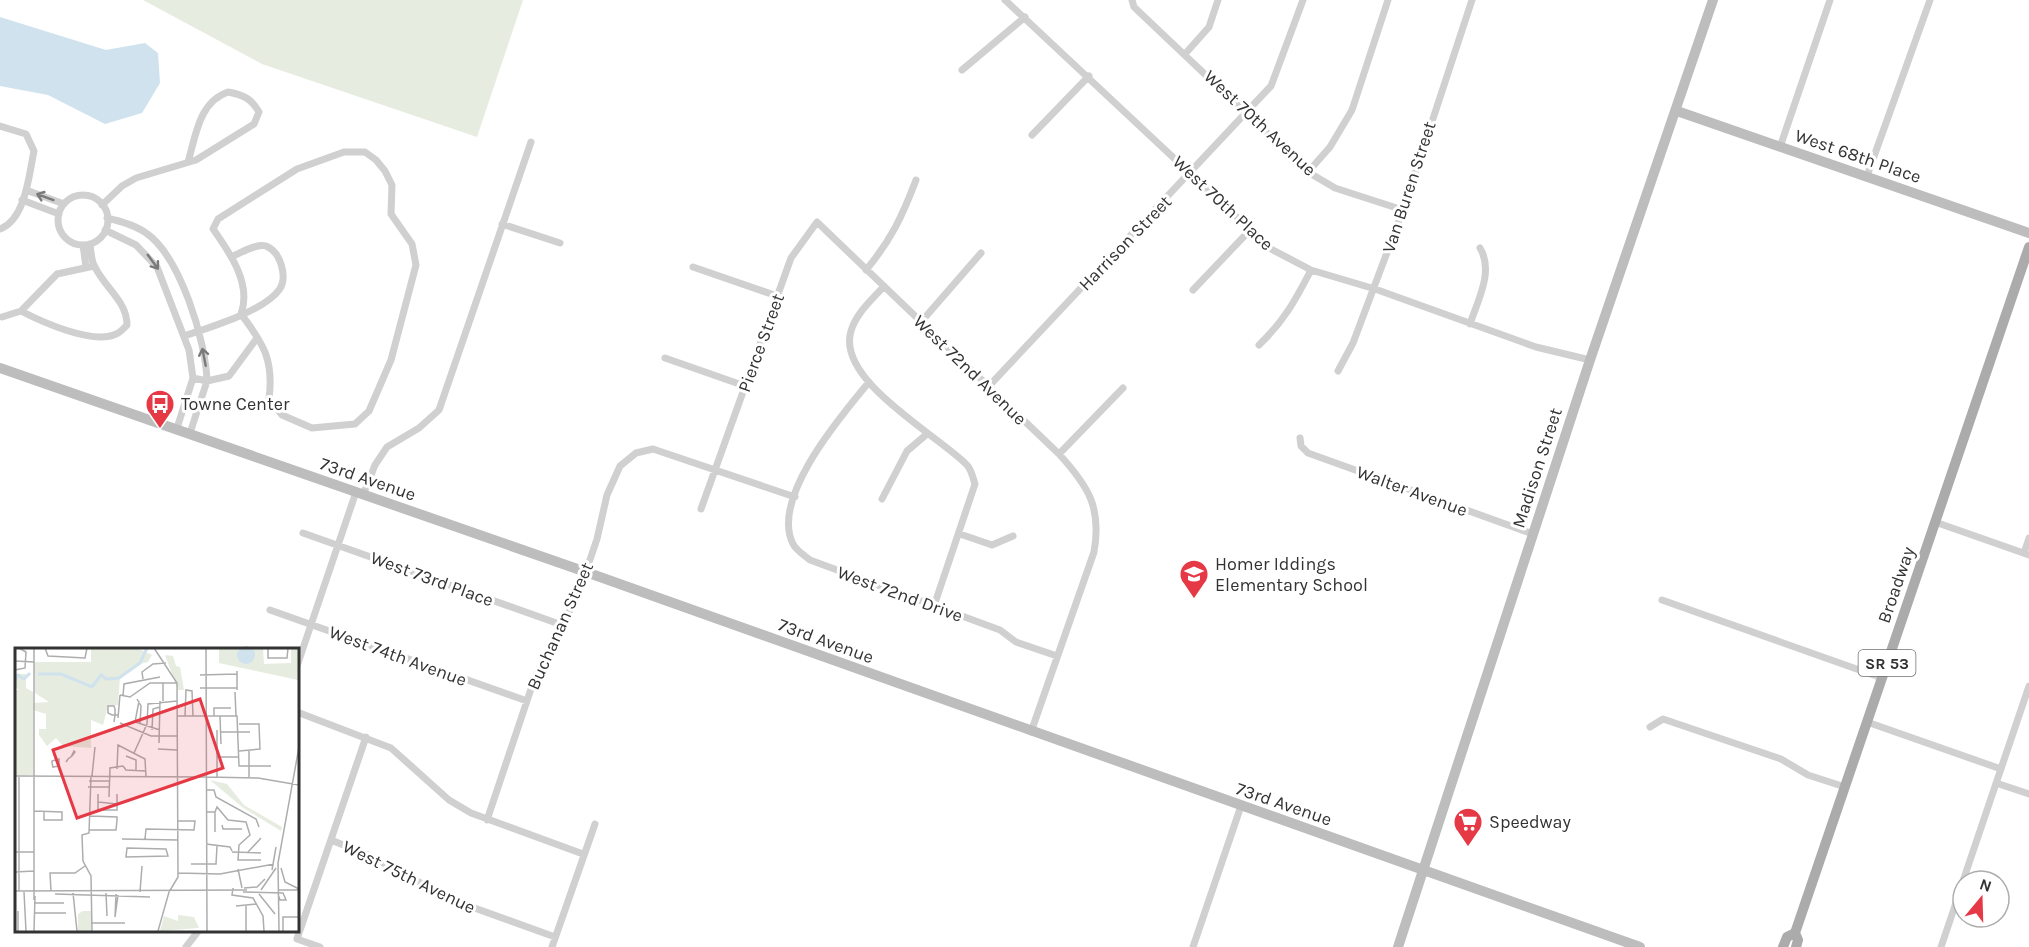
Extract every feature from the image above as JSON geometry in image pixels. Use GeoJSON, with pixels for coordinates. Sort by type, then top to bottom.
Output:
{"type":"FeatureCollection","features":[{"type":"Feature","properties":{"kind":"main road","name":"Broadway"},"geometry":{"type":"LineString","coordinates":[[1783,947],[1787,938],[1795,933],[2029,247]]}},
{"type":"Feature","properties":{"kind":"main road","name":"Broadway"},"geometry":{"type":"LineString","coordinates":[[1795,933],[1798,940],[1796,947]]}},
{"type":"Feature","properties":{"kind":"street","name":"West 70th Place"},"geometry":{"type":"LineString","coordinates":[[1005,0],[1089,76],[1271,249],[1311,270],[1375,289],[1536,347],[1590,360]]}},
{"type":"Feature","properties":{"kind":"street"},"geometry":{"type":"LineString","coordinates":[[1185,54],[1209,27],[1218,0]]}},
{"type":"Feature","properties":{"kind":"street","name":"Harrison Street"},"geometry":{"type":"LineString","coordinates":[[988,387],[1191,174],[1271,86],[1303,0]]}},
{"type":"Feature","properties":{"kind":"street"},"geometry":{"type":"LineString","coordinates":[[1308,172],[1330,147],[1352,110],[1388,0]]}},
{"type":"Feature","properties":{"kind":"street","name":"Van Buren Street"},"geometry":{"type":"LineString","coordinates":[[1338,371],[1353,343],[1375,289],[1472,0]]}},
{"type":"Feature","properties":{"kind":"street","name":"Madison Street"},"geometry":{"type":"LineString","coordinates":[[1398,947],[1590,360],[1677,111],[1713,0]]}},
{"type":"Feature","properties":{"kind":"street"},"geometry":{"type":"LineString","coordinates":[[1780,147],[1830,0]]}},
{"type":"Feature","properties":{"kind":"street"},"geometry":{"type":"LineString","coordinates":[[1867,176],[1930,0]]}},
{"type":"Feature","properties":{"kind":"street","name":"West 70th Avenue"},"geometry":{"type":"LineString","coordinates":[[1133,3],[1308,172],[1335,188],[1403,210]]}},
{"type":"Feature","properties":{"kind":"street"},"geometry":{"type":"LineString","coordinates":[[962,70],[1025,17]]}},
{"type":"Feature","properties":{"kind":"street"},"geometry":{"type":"LineString","coordinates":[[1032,135],[1089,76]]}},
{"type":"Feature","properties":{"kind":"street"},"geometry":{"type":"LineString","coordinates":[[102,205],[122,186],[136,178],[196,160],[254,124],[259,112],[254,103],[244,95],[228,92],[209,102],[203,111],[188,162]]}},
{"type":"Feature","properties":{"kind":"street","name":"West 68th Place"},"geometry":{"type":"LineString","coordinates":[[1677,111],[2029,233]]}},
{"type":"Feature","properties":{"kind":"street"},"geometry":{"type":"LineString","coordinates":[[0,126],[26,134],[33,143],[34,151],[22,200],[15,215],[0,229]]}},
{"type":"Feature","properties":{"kind":"street"},"geometry":{"type":"LineString","coordinates":[[298,663],[338,545],[360,493],[375,465],[387,447],[419,428],[439,410],[531,142]]}},
{"type":"Feature","properties":{"kind":"street"},"geometry":{"type":"LineString","coordinates":[[344,152],[365,152],[376,160],[392,185],[391,214],[412,244],[416,266],[391,360],[369,411],[355,424],[312,428],[282,415],[269,399],[271,369],[265,345],[257,338],[241,314],[245,298],[244,287],[231,257],[213,229],[218,219],[297,169],[344,152]]}},
{"type":"Feature","properties":{"kind":"street"},"geometry":{"type":"LineString","coordinates":[[866,270],[887,246],[899,224],[916,180]]}},
{"type":"Feature","properties":{"kind":"street"},"geometry":{"type":"LineString","coordinates":[[26,190],[64,204]]}},
{"type":"Feature","properties":{"kind":"street"},"geometry":{"type":"LineString","coordinates":[[83,195],[93,198],[102,205],[107,218],[105,230],[87,244],[70,242],[63,236],[58,214],[64,204],[74,197],[83,195]]}},
{"type":"Feature","properties":{"kind":"street"},"geometry":{"type":"LineString","coordinates":[[22,200],[58,214]]}},
{"type":"Feature","properties":{"kind":"street"},"geometry":{"type":"LineString","coordinates":[[107,218],[146,232],[171,261],[198,331],[205,357],[207,381],[189,433]]}},
{"type":"Feature","properties":{"kind":"street","name":"West 72nd Avenue"},"geometry":{"type":"LineString","coordinates":[[818,222],[1059,454],[1078,476],[1089,495],[1097,512],[1098,532],[1094,552],[1057,656]]}},
{"type":"Feature","properties":{"kind":"street","name":"Pierce Street"},"geometry":{"type":"LineString","coordinates":[[701,509],[791,258],[818,222]]}},
{"type":"Feature","properties":{"kind":"street"},"geometry":{"type":"LineString","coordinates":[[502,224],[560,243]]}},
{"type":"Feature","properties":{"kind":"street"},"geometry":{"type":"LineString","coordinates":[[105,230],[136,245],[157,267],[184,336],[192,362],[193,378],[177,429]]}},
{"type":"Feature","properties":{"kind":"street"},"geometry":{"type":"LineString","coordinates":[[1193,290],[1250,230]]}},
{"type":"Feature","properties":{"kind":"street"},"geometry":{"type":"LineString","coordinates":[[21,311],[41,321],[98,336],[116,335],[128,325],[127,315],[90,267],[87,244]]}},
{"type":"Feature","properties":{"kind":"street"},"geometry":{"type":"LineString","coordinates":[[184,336],[241,314],[280,290],[284,282],[276,253],[265,246],[254,247],[231,257]]}},
{"type":"Feature","properties":{"kind":"street"},"geometry":{"type":"LineString","coordinates":[[1470,324],[1485,280],[1487,259],[1480,248]]}},
{"type":"Feature","properties":{"kind":"street"},"geometry":{"type":"LineString","coordinates":[[921,322],[981,252]]}},
{"type":"Feature","properties":{"kind":"street"},"geometry":{"type":"LineString","coordinates":[[2,317],[21,311],[57,274],[90,267]]}},
{"type":"Feature","properties":{"kind":"street"},"geometry":{"type":"LineString","coordinates":[[693,267],[777,296]]}},
{"type":"Feature","properties":{"kind":"street"},"geometry":{"type":"LineString","coordinates":[[1259,345],[1286,316],[1311,270]]}},
{"type":"Feature","properties":{"kind":"street"},"geometry":{"type":"LineString","coordinates":[[884,286],[857,317],[851,332],[848,351],[856,367],[869,382],[927,434],[968,465],[975,484],[934,606]]}},
{"type":"Feature","properties":{"kind":"street"},"geometry":{"type":"LineString","coordinates":[[193,378],[207,381],[229,376],[257,338]]}},
{"type":"Feature","properties":{"kind":"street"},"geometry":{"type":"LineString","coordinates":[[665,357],[745,386]]}},
{"type":"Feature","properties":{"kind":"street","name":"73rd Avenue"},"geometry":{"type":"LineString","coordinates":[[0,368],[586,572],[1640,947]]}},
{"type":"Feature","properties":{"kind":"street","name":"West 72nd Drive"},"geometry":{"type":"LineString","coordinates":[[869,382],[825,436],[810,459],[795,497],[788,525],[793,546],[810,560],[1000,630],[1016,642],[1057,656]]}},
{"type":"Feature","properties":{"kind":"street"},"geometry":{"type":"LineString","coordinates":[[1059,454],[1123,388]]}},
{"type":"Feature","properties":{"kind":"street"},"geometry":{"type":"LineString","coordinates":[[882,499],[908,450],[927,434]]}},
{"type":"Feature","properties":{"kind":"street","name":"Walter Avenue"},"geometry":{"type":"LineString","coordinates":[[1300,438],[1301,446],[1308,453],[1533,534]]}},
{"type":"Feature","properties":{"kind":"street","name":"Buchanan Street"},"geometry":{"type":"LineString","coordinates":[[487,820],[540,664],[578,594],[607,495],[620,466],[636,453],[653,449],[716,469]]}},
{"type":"Feature","properties":{"kind":"street"},"geometry":{"type":"LineString","coordinates":[[716,469],[795,497]]}},
{"type":"Feature","properties":{"kind":"street"},"geometry":{"type":"LineString","coordinates":[[1935,522],[2026,554],[2029,538]]}},
{"type":"Feature","properties":{"kind":"street","name":"West 73rd Place"},"geometry":{"type":"LineString","coordinates":[[303,533],[562,625]]}},
{"type":"Feature","properties":{"kind":"street"},"geometry":{"type":"LineString","coordinates":[[960,534],[992,545],[1013,536]]}},
{"type":"Feature","properties":{"kind":"street"},"geometry":{"type":"LineString","coordinates":[[1662,600],[1882,678]]}},
{"type":"Feature","properties":{"kind":"street","name":"West 74th Avenue"},"geometry":{"type":"LineString","coordinates":[[270,610],[527,701]]}},
{"type":"Feature","properties":{"kind":"street"},"geometry":{"type":"LineString","coordinates":[[1031,732],[1057,656]]}},
{"type":"Feature","properties":{"kind":"street"},"geometry":{"type":"LineString","coordinates":[[1967,869],[2029,686]]}},
{"type":"Feature","properties":{"kind":"street"},"geometry":{"type":"LineString","coordinates":[[298,712],[366,737],[398,752],[458,807],[487,820],[583,854]]}},
{"type":"Feature","properties":{"kind":"street"},"geometry":{"type":"LineString","coordinates":[[1650,727],[1663,719],[1781,759],[1808,775],[1845,787]]}},
{"type":"Feature","properties":{"kind":"street"},"geometry":{"type":"LineString","coordinates":[[1867,722],[2001,769]]}},
{"type":"Feature","properties":{"kind":"street"},"geometry":{"type":"LineString","coordinates":[[320,947],[297,939],[366,737]]}},
{"type":"Feature","properties":{"kind":"street"},"geometry":{"type":"LineString","coordinates":[[1996,783],[2029,794]]}},
{"type":"Feature","properties":{"kind":"street"},"geometry":{"type":"LineString","coordinates":[[1193,947],[1241,806]]}},
{"type":"Feature","properties":{"kind":"street"},"geometry":{"type":"LineString","coordinates":[[552,947],[595,824]]}},
{"type":"Feature","properties":{"kind":"street","name":"West 75th Avenue"},"geometry":{"type":"LineString","coordinates":[[331,840],[368,855],[455,902],[555,937]]}},
{"type":"Feature","properties":{"kind":"street"},"geometry":{"type":"LineString","coordinates":[[1941,947],[1951,917]]}},
{"type":"Feature","properties":{"kind":"street"},"geometry":{"type":"LineString","coordinates":[[186,947],[197,932]]}},
{"type":"Feature","properties":{"kind":"shaded area"},"geometry":{"type":"Polygon","coordinates":[[[143,0],[523,0],[477,137],[262,64],[143,0]]]}},
{"type":"Feature","properties":{"kind":"water"},"geometry":{"type":"Polygon","coordinates":[[[0,17],[106,50],[145,43],[158,53],[160,83],[142,113],[105,124],[48,95],[0,86],[0,17]]]}},
{"type":"Feature","properties":{"kind":"place","name":"Towne Center"},"geometry":{"type":"Point","coordinates":[160,430]}},
{"type":"Feature","properties":{"kind":"place","name":"Homer Iddings Elementary School"},"geometry":{"type":"Point","coordinates":[1194,600]}},
{"type":"Feature","properties":{"kind":"place","name":"Speedway"},"geometry":{"type":"Point","coordinates":[1468,848]}}]}
